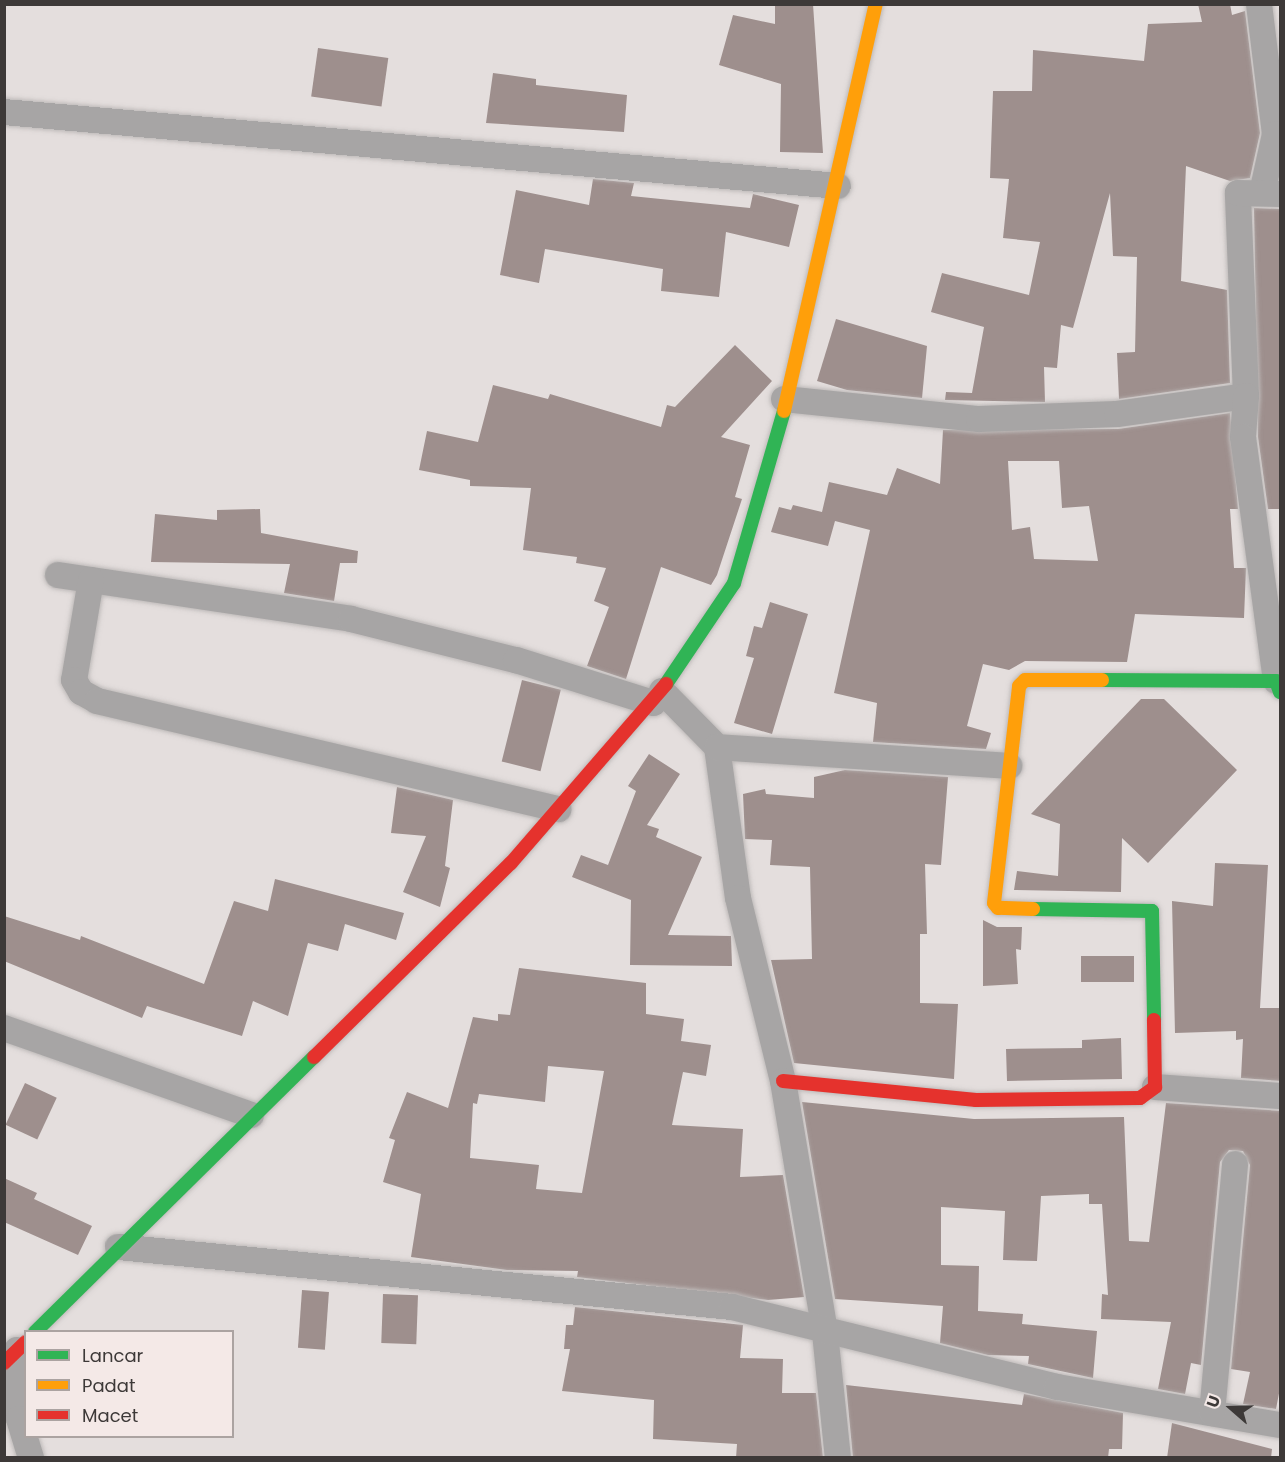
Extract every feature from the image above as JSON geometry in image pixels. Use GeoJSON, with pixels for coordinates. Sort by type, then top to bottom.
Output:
{"type":"FeatureCollection","features":[{"type":"Feature","properties":{"kind":"street"},"geometry":{"type":"LineString","coordinates":[[37,1330],[251,1114],[395,981],[559,809],[658,697],[734,583],[766,486],[784,399],[838,186],[876,4]]}},
{"type":"Feature","properties":{"kind":"street"},"geometry":{"type":"LineString","coordinates":[[1155,1087],[1152,911],[995,906],[1009,766],[1025,680],[1278,686],[1243,436],[1246,396],[1238,194],[1271,193],[1275,134],[1259,4]]}},
{"type":"Feature","properties":{"kind":"street"},"geometry":{"type":"LineString","coordinates":[[4,112],[838,186]]}},
{"type":"Feature","properties":{"kind":"street"},"geometry":{"type":"LineString","coordinates":[[784,399],[979,419],[1117,414],[1246,396]]}},
{"type":"Feature","properties":{"kind":"street"},"geometry":{"type":"LineString","coordinates":[[58,575],[351,619],[658,697],[717,747],[1009,766]]}},
{"type":"Feature","properties":{"kind":"street"},"geometry":{"type":"LineString","coordinates":[[91,580],[74,680],[81,692],[97,701],[559,809]]}},
{"type":"Feature","properties":{"kind":"street"},"geometry":{"type":"LineString","coordinates":[[717,747],[738,898],[783,1081],[825,1333],[838,1458]]}},
{"type":"Feature","properties":{"kind":"street"},"geometry":{"type":"LineString","coordinates":[[4,1028],[251,1114]]}},
{"type":"Feature","properties":{"kind":"street"},"geometry":{"type":"LineString","coordinates":[[783,1081],[976,1100],[1140,1098],[1155,1087],[1281,1096]]}},
{"type":"Feature","properties":{"kind":"street"},"geometry":{"type":"LineString","coordinates":[[1212,1413],[1235,1164]]}},
{"type":"Feature","properties":{"kind":"street"},"geometry":{"type":"LineString","coordinates":[[118,1247],[732,1307],[825,1333],[1057,1387],[1281,1425]]}},
{"type":"Feature","properties":{"kind":"street"},"geometry":{"type":"LineString","coordinates":[[16,1351],[19,1419],[24,1435]]}},
{"type":"Feature","properties":{"kind":"street"},"geometry":{"type":"LineString","coordinates":[[25,1438],[31,1458]]}},
{"type":"Feature","properties":{"kind":"building"},"geometry":{"type":"Polygon","coordinates":[[[775,4],[813,4],[823,153],[780,152],[781,84],[719,65],[733,15],[775,24],[775,4]]]}},
{"type":"Feature","properties":{"kind":"building"},"geometry":{"type":"Polygon","coordinates":[[[1198,4],[1230,4],[1232,15],[1245,11],[1260,133],[1250,178],[1230,181],[1186,166],[1181,281],[1227,290],[1230,383],[1119,399],[1117,353],[1135,352],[1137,257],[1113,256],[1110,193],[1073,328],[1061,325],[1057,368],[1044,367],[1045,402],[945,400],[946,392],[972,393],[984,327],[931,312],[942,273],[1029,295],[1040,242],[1003,238],[1009,179],[990,178],[993,91],[1032,91],[1033,50],[1144,61],[1148,24],[1202,22],[1198,4]]]}},
{"type":"Feature","properties":{"kind":"building"},"geometry":{"type":"Polygon","coordinates":[[[318,48],[388,58],[381,106],[311,97],[318,48]]]}},
{"type":"Feature","properties":{"kind":"building"},"geometry":{"type":"Polygon","coordinates":[[[493,73],[536,79],[536,85],[627,95],[624,132],[486,123],[493,73]]]}},
{"type":"Feature","properties":{"kind":"building"},"geometry":{"type":"Polygon","coordinates":[[[593,179],[634,183],[631,196],[750,208],[753,194],[799,205],[789,247],[726,232],[719,297],[661,291],[663,269],[545,249],[539,283],[500,275],[516,190],[589,205],[593,179]]]}},
{"type":"Feature","properties":{"kind":"building"},"geometry":{"type":"Polygon","coordinates":[[[1254,208],[1281,209],[1281,509],[1268,509],[1258,437],[1254,208]]]}},
{"type":"Feature","properties":{"kind":"building"},"geometry":{"type":"Polygon","coordinates":[[[836,319],[927,346],[922,398],[847,390],[817,381],[836,319]]]}},
{"type":"Feature","properties":{"kind":"building"},"geometry":{"type":"Polygon","coordinates":[[[735,345],[772,381],[721,437],[750,445],[735,497],[742,499],[717,575],[711,585],[661,567],[626,679],[587,666],[609,607],[594,601],[606,568],[576,563],[577,557],[523,550],[531,488],[470,486],[470,480],[419,470],[427,431],[478,442],[493,385],[548,399],[550,394],[661,427],[667,405],[675,407],[735,345]]]}},
{"type":"Feature","properties":{"kind":"building"},"geometry":{"type":"Polygon","coordinates":[[[1230,413],[1238,509],[1230,509],[1234,568],[1246,568],[1244,618],[1135,614],[1127,662],[1025,661],[1009,670],[983,664],[967,726],[991,733],[986,749],[873,742],[877,703],[834,693],[870,530],[835,521],[828,546],[771,532],[779,507],[791,510],[793,505],[822,512],[829,482],[887,495],[897,468],[940,484],[943,430],[1118,429],[1230,413]],[[1008,461],[1012,530],[1030,527],[1034,559],[1098,561],[1089,506],[1062,508],[1059,461],[1008,461]]]}},
{"type":"Feature","properties":{"kind":"building"},"geometry":{"type":"Polygon","coordinates":[[[260,509],[261,533],[358,551],[357,563],[340,563],[334,601],[284,593],[290,564],[151,562],[155,514],[217,520],[217,510],[260,509]]]}},
{"type":"Feature","properties":{"kind":"building"},"geometry":{"type":"Polygon","coordinates":[[[770,602],[808,614],[772,734],[734,723],[754,658],[746,656],[754,626],[762,628],[770,602]]]}},
{"type":"Feature","properties":{"kind":"building"},"geometry":{"type":"Polygon","coordinates":[[[522,680],[561,690],[540,771],[502,762],[522,680]]]}},
{"type":"Feature","properties":{"kind":"building"},"geometry":{"type":"Polygon","coordinates":[[[1141,699],[1164,699],[1237,770],[1148,863],[1122,838],[1121,892],[1014,890],[1017,871],[1058,876],[1060,824],[1031,814],[1141,699]]]}},
{"type":"Feature","properties":{"kind":"building"},"geometry":{"type":"Polygon","coordinates":[[[649,754],[680,774],[647,825],[659,829],[656,837],[702,857],[668,935],[731,936],[732,966],[630,965],[631,900],[572,877],[581,855],[608,865],[636,791],[628,786],[649,754]]]}},
{"type":"Feature","properties":{"kind":"building"},"geometry":{"type":"Polygon","coordinates":[[[845,770],[948,777],[941,865],[925,864],[927,934],[920,934],[920,1003],[958,1004],[954,1079],[794,1063],[771,960],[812,959],[810,867],[770,865],[772,840],[745,839],[743,794],[765,789],[766,794],[814,798],[814,777],[845,770]]]}},
{"type":"Feature","properties":{"kind":"building"},"geometry":{"type":"Polygon","coordinates":[[[397,787],[453,800],[445,866],[450,868],[440,907],[403,892],[426,836],[391,833],[397,787]]]}},
{"type":"Feature","properties":{"kind":"building"},"geometry":{"type":"Polygon","coordinates":[[[1215,863],[1268,865],[1260,1008],[1281,1008],[1281,1081],[1241,1078],[1243,1039],[1236,1040],[1236,1031],[1175,1033],[1172,901],[1213,906],[1215,863]]]}},
{"type":"Feature","properties":{"kind":"building"},"geometry":{"type":"Polygon","coordinates":[[[275,879],[404,913],[396,940],[345,924],[338,951],[308,943],[288,1016],[253,1001],[242,1036],[147,1006],[142,1018],[4,961],[4,916],[80,940],[81,936],[204,984],[234,901],[268,911],[275,879]]]}},
{"type":"Feature","properties":{"kind":"building"},"geometry":{"type":"Polygon","coordinates":[[[983,920],[997,927],[1022,927],[1021,950],[1016,949],[1018,984],[983,986],[983,920]]]}},
{"type":"Feature","properties":{"kind":"building"},"geometry":{"type":"Polygon","coordinates":[[[1081,956],[1134,956],[1134,982],[1081,982],[1081,956]]]}},
{"type":"Feature","properties":{"kind":"building"},"geometry":{"type":"Polygon","coordinates":[[[519,968],[646,983],[646,1014],[684,1019],[681,1041],[711,1045],[706,1076],[683,1072],[672,1125],[743,1129],[740,1177],[783,1175],[804,1297],[768,1300],[577,1277],[578,1271],[507,1270],[411,1257],[421,1194],[383,1182],[395,1140],[389,1138],[407,1092],[448,1108],[473,1017],[498,1021],[498,1014],[510,1015],[519,968]],[[548,1066],[545,1102],[479,1094],[477,1104],[473,1103],[470,1158],[539,1165],[536,1189],[582,1193],[604,1071],[548,1066]]]}},
{"type":"Feature","properties":{"kind":"building"},"geometry":{"type":"Polygon","coordinates":[[[1121,1038],[1122,1079],[1007,1081],[1006,1049],[1082,1048],[1082,1040],[1121,1038]]]}},
{"type":"Feature","properties":{"kind":"building"},"geometry":{"type":"Polygon","coordinates":[[[25,1083],[57,1098],[37,1139],[6,1125],[25,1083]]]}},
{"type":"Feature","properties":{"kind":"building"},"geometry":{"type":"Polygon","coordinates":[[[802,1102],[974,1119],[1124,1117],[1129,1241],[1149,1242],[1166,1103],[1281,1111],[1281,1383],[1276,1409],[1243,1404],[1250,1372],[1231,1369],[1250,1165],[1243,1151],[1229,1150],[1220,1162],[1201,1365],[1191,1363],[1185,1394],[1158,1389],[1171,1322],[1101,1319],[1102,1294],[1108,1295],[1102,1204],[1089,1204],[1089,1194],[1041,1196],[1037,1261],[1003,1260],[1005,1211],[941,1207],[941,1265],[979,1266],[978,1311],[1023,1314],[1022,1324],[1097,1331],[1093,1378],[1028,1364],[1029,1356],[988,1355],[940,1343],[943,1306],[835,1299],[802,1102]]]}},
{"type":"Feature","properties":{"kind":"building"},"geometry":{"type":"Polygon","coordinates":[[[4,1178],[37,1193],[34,1199],[92,1226],[78,1255],[4,1222],[4,1178]]]}},
{"type":"Feature","properties":{"kind":"building"},"geometry":{"type":"Polygon","coordinates":[[[302,1290],[329,1292],[325,1350],[298,1348],[302,1290]]]}},
{"type":"Feature","properties":{"kind":"building"},"geometry":{"type":"Polygon","coordinates":[[[383,1294],[418,1295],[416,1344],[381,1343],[383,1294]]]}},
{"type":"Feature","properties":{"kind":"building"},"geometry":{"type":"Polygon","coordinates":[[[575,1307],[743,1325],[740,1358],[783,1359],[782,1393],[816,1393],[823,1458],[736,1458],[737,1444],[653,1439],[654,1400],[562,1391],[570,1349],[564,1349],[566,1325],[573,1325],[575,1307]]]}},
{"type":"Feature","properties":{"kind":"building"},"geometry":{"type":"Polygon","coordinates":[[[846,1385],[1022,1405],[1024,1394],[1123,1413],[1122,1449],[1109,1449],[1108,1458],[853,1458],[846,1385]]]}},
{"type":"Feature","properties":{"kind":"building"},"geometry":{"type":"Polygon","coordinates":[[[1172,1423],[1272,1449],[1271,1458],[1167,1458],[1172,1423]]]}},
{"type":"Feature","properties":{"kind":"traffic: fast"},"geometry":{"type":"LineString","coordinates":[[666,684],[734,583],[784,411]]}},
{"type":"Feature","properties":{"kind":"traffic: fast"},"geometry":{"type":"LineString","coordinates":[[1102,680],[1276,681],[1280,692]]}},
{"type":"Feature","properties":{"kind":"traffic: fast"},"geometry":{"type":"LineString","coordinates":[[1033,909],[1152,911],[1154,1020]]}},
{"type":"Feature","properties":{"kind":"traffic: fast"},"geometry":{"type":"LineString","coordinates":[[37,1330],[314,1057]]}},
{"type":"Feature","properties":{"kind":"traffic: slow"},"geometry":{"type":"LineString","coordinates":[[784,411],[876,4]]}},
{"type":"Feature","properties":{"kind":"traffic: slow"},"geometry":{"type":"LineString","coordinates":[[1033,909],[998,908],[994,903],[1019,686],[1025,680],[1102,680]]}},
{"type":"Feature","properties":{"kind":"traffic: jam"},"geometry":{"type":"LineString","coordinates":[[314,1057],[511,863],[666,684]]}},
{"type":"Feature","properties":{"kind":"traffic: jam"},"geometry":{"type":"LineString","coordinates":[[783,1081],[976,1100],[1140,1098],[1155,1087],[1154,1020]]}},
{"type":"Feature","properties":{"kind":"traffic: jam"},"geometry":{"type":"LineString","coordinates":[[4,1363],[24,1344]]}}]}
